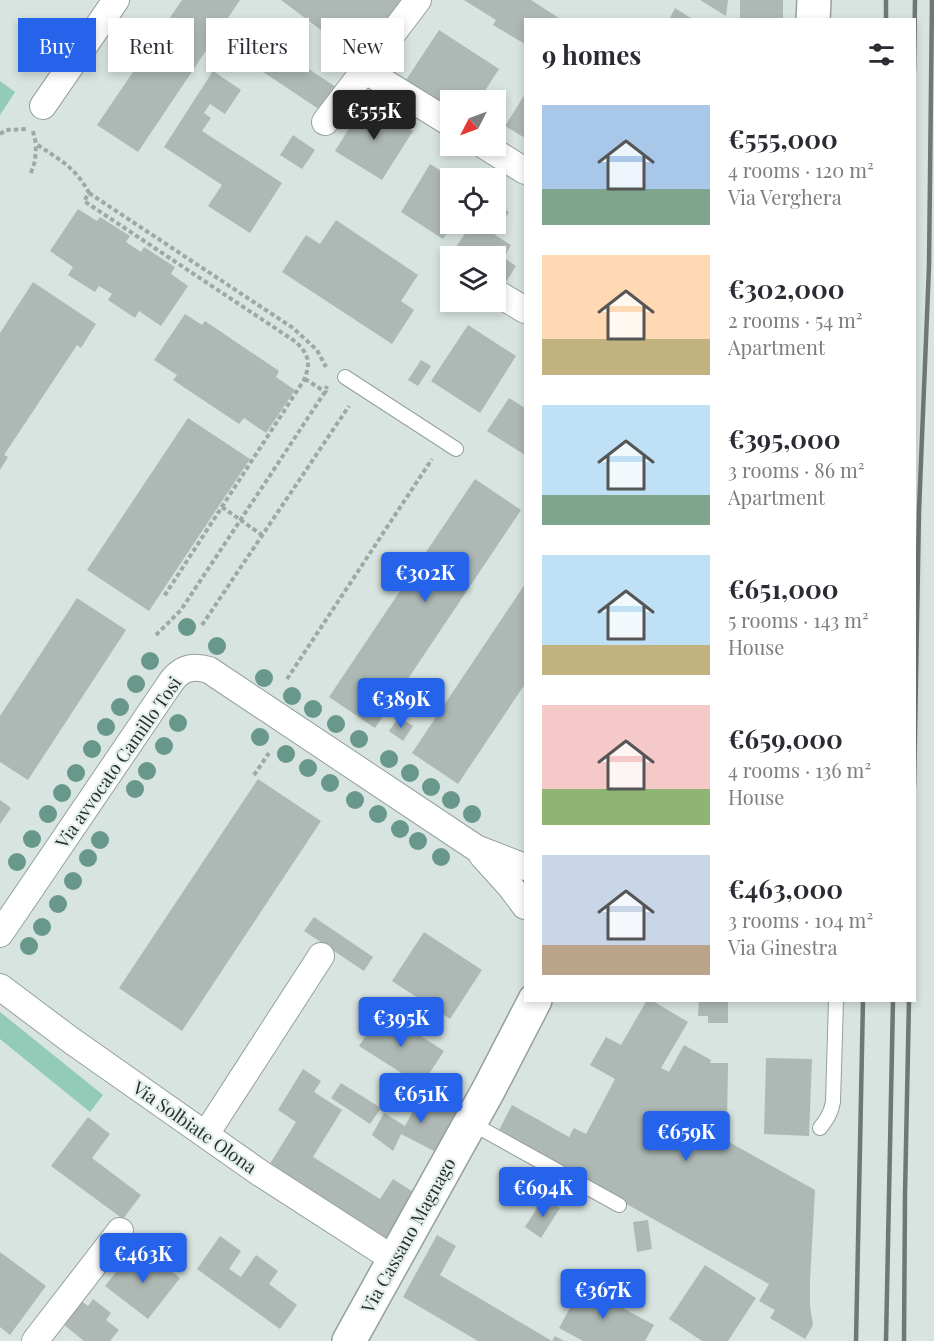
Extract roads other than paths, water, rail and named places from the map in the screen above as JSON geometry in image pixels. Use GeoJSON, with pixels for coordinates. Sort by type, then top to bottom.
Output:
{"type":"FeatureCollection","features":[{"type":"Feature","properties":{"kind":"street"},"geometry":{"type":"LineString","coordinates":[[43,106],[116,0]]}},
{"type":"Feature","properties":{"kind":"street"},"geometry":{"type":"LineString","coordinates":[[403,18],[417,0]]}},
{"type":"Feature","properties":{"kind":"street"},"geometry":{"type":"LineString","coordinates":[[813,18],[814,0]]}},
{"type":"Feature","properties":{"kind":"street"},"geometry":{"type":"LineString","coordinates":[[325,122],[361,72]]}},
{"type":"Feature","properties":{"kind":"street"},"geometry":{"type":"LineString","coordinates":[[368,72],[440,117]]}},
{"type":"Feature","properties":{"kind":"street"},"geometry":{"type":"LineString","coordinates":[[501,156],[524,170]]}},
{"type":"Feature","properties":{"kind":"street"},"geometry":{"type":"LineString","coordinates":[[506,299],[524,309]]}},
{"type":"Feature","properties":{"kind":"street","name":"Via avvocato Camillo Tosi"},"geometry":{"type":"LineString","coordinates":[[0,934],[171,682],[182,671],[194,667],[209,670],[476,848],[524,867]]}},
{"type":"Feature","properties":{"kind":"street","name":"Via avvocato Camillo Tosi"},"geometry":{"type":"LineString","coordinates":[[476,848],[524,905]]}},
{"type":"Feature","properties":{"kind":"street"},"geometry":{"type":"LineString","coordinates":[[206,1134],[321,956]]}},
{"type":"Feature","properties":{"kind":"street","name":"Via Solbiate Olona"},"geometry":{"type":"LineString","coordinates":[[0,987],[72,1041],[260,1173],[395,1260]]}},
{"type":"Feature","properties":{"kind":"street","name":"Via Cassano Magnago"},"geometry":{"type":"LineString","coordinates":[[349,1341],[471,1123],[534,1002]]}},
{"type":"Feature","properties":{"kind":"street"},"geometry":{"type":"LineString","coordinates":[[35,1341],[120,1231]]}},
{"type":"Feature","properties":{"kind":"lane"},"geometry":{"type":"LineString","coordinates":[[345,377],[456,449]]}},
{"type":"Feature","properties":{"kind":"lane"},"geometry":{"type":"LineString","coordinates":[[820,1128],[827,1119],[833,1102],[836,1002]]}},
{"type":"Feature","properties":{"kind":"lane"},"geometry":{"type":"LineString","coordinates":[[471,1123],[619,1205]]}},
{"type":"Feature","properties":{"kind":"railway"},"geometry":{"type":"LineString","coordinates":[[886,0],[886,18]]}},
{"type":"Feature","properties":{"kind":"railway"},"geometry":{"type":"LineString","coordinates":[[915,0],[915,18]]}},
{"type":"Feature","properties":{"kind":"railway"},"geometry":{"type":"LineString","coordinates":[[916,677],[919,511],[929,266],[932,0]]}},
{"type":"Feature","properties":{"kind":"railway"},"geometry":{"type":"LineString","coordinates":[[856,1341],[863,1002]]}},
{"type":"Feature","properties":{"kind":"railway"},"geometry":{"type":"LineString","coordinates":[[886,1341],[893,1002]]}},
{"type":"Feature","properties":{"kind":"railway"},"geometry":{"type":"LineString","coordinates":[[904,1341],[909,1002]]}}]}
